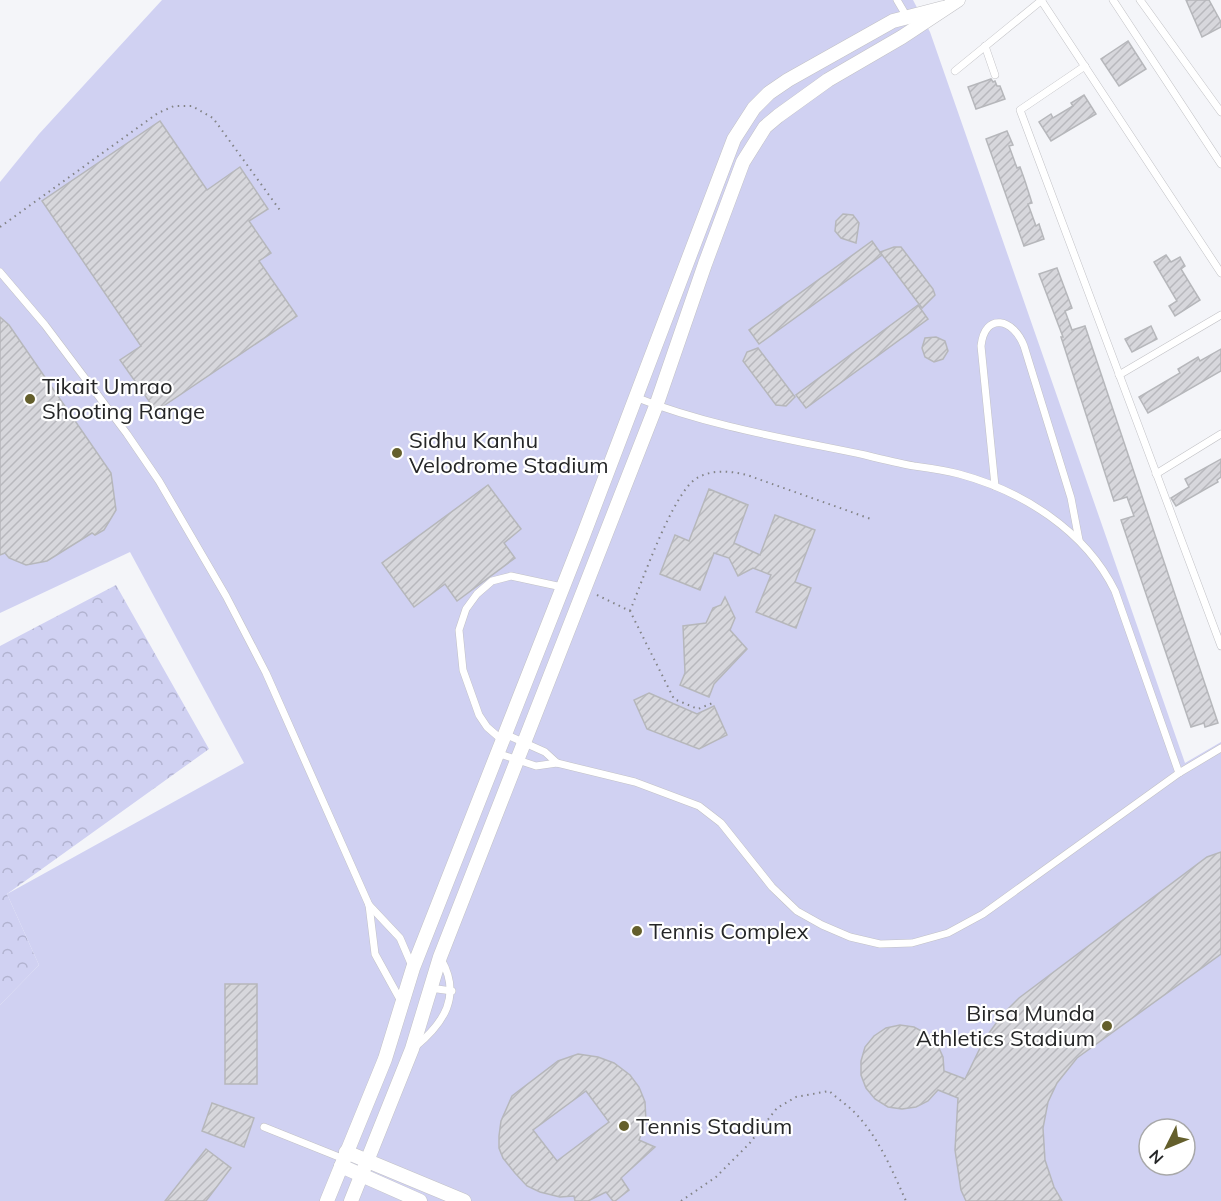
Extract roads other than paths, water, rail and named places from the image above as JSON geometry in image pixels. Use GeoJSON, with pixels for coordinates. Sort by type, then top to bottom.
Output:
{"type":"FeatureCollection","features":[{"type":"Feature","properties":{"kind":"street"},"geometry":{"type":"LineString","coordinates":[[351,1201],[412,1049],[440,957],[656,406],[743,162],[765,127],[828,80],[902,37],[958,0]]}},
{"type":"Feature","properties":{"kind":"street"},"geometry":{"type":"LineString","coordinates":[[327,1201],[385,1059],[413,968],[734,139],[754,108],[769,93],[811,66],[893,21],[943,8]]}},
{"type":"Feature","properties":{"kind":"street"},"geometry":{"type":"LineString","coordinates":[[343,1159],[368,1161],[464,1201]]}},
{"type":"Feature","properties":{"kind":"street"},"geometry":{"type":"LineString","coordinates":[[343,1159],[362,1175],[415,1200]]}},
{"type":"Feature","properties":{"kind":"lane"},"geometry":{"type":"LineString","coordinates":[[897,0],[908,17]]}},
{"type":"Feature","properties":{"kind":"lane"},"geometry":{"type":"LineString","coordinates":[[955,70],[1042,0],[1221,273]]}},
{"type":"Feature","properties":{"kind":"lane"},"geometry":{"type":"LineString","coordinates":[[1113,0],[1221,164]]}},
{"type":"Feature","properties":{"kind":"lane"},"geometry":{"type":"LineString","coordinates":[[1140,0],[1221,112]]}},
{"type":"Feature","properties":{"kind":"lane"},"geometry":{"type":"LineString","coordinates":[[985,46],[995,75]]}},
{"type":"Feature","properties":{"kind":"lane"},"geometry":{"type":"LineString","coordinates":[[1085,66],[1020,110],[1221,646]]}},
{"type":"Feature","properties":{"kind":"lane"},"geometry":{"type":"LineString","coordinates":[[0,272],[45,325],[127,434],[159,481],[226,596],[266,673],[369,905],[375,954],[402,1003]]}},
{"type":"Feature","properties":{"kind":"lane"},"geometry":{"type":"LineString","coordinates":[[1119,375],[1221,315]]}},
{"type":"Feature","properties":{"kind":"lane"},"geometry":{"type":"LineString","coordinates":[[995,486],[981,346],[983,332],[987,327],[996,323],[1004,323],[1016,330],[1024,345],[1071,498],[1079,541]]}},
{"type":"Feature","properties":{"kind":"lane"},"geometry":{"type":"LineString","coordinates":[[635,397],[656,406],[713,422],[957,473],[995,486],[1042,511],[1062,525],[1094,556],[1114,591],[1179,773]]}},
{"type":"Feature","properties":{"kind":"lane"},"geometry":{"type":"LineString","coordinates":[[1156,474],[1221,434]]}},
{"type":"Feature","properties":{"kind":"lane"},"geometry":{"type":"LineString","coordinates":[[562,587],[511,576],[492,581],[477,594],[466,609],[459,630],[463,670],[479,715],[487,727],[516,759],[536,766],[557,763],[635,782],[699,806],[720,823],[772,887],[797,911],[850,937],[880,944],[912,943],[948,933],[983,914],[1179,773],[1221,748]]}},
{"type":"Feature","properties":{"kind":"lane"},"geometry":{"type":"LineString","coordinates":[[501,742],[523,742],[545,752],[557,763]]}},
{"type":"Feature","properties":{"kind":"lane"},"geometry":{"type":"LineString","coordinates":[[369,905],[400,938],[413,968]]}},
{"type":"Feature","properties":{"kind":"lane"},"geometry":{"type":"LineString","coordinates":[[412,1049],[435,1028],[449,1005],[452,991],[448,970],[440,957]]}},
{"type":"Feature","properties":{"kind":"lane"},"geometry":{"type":"LineString","coordinates":[[430,988],[452,991]]}},
{"type":"Feature","properties":{"kind":"lane"},"geometry":{"type":"LineString","coordinates":[[264,1127],[343,1159]]}},
{"type":"Feature","properties":{"kind":"place","name":"Tikait Umrao Shooting Range"},"geometry":{"type":"Point","coordinates":[30,399]}},
{"type":"Feature","properties":{"kind":"place","name":"Sidhu Kanhu Velodrome Stadium"},"geometry":{"type":"Point","coordinates":[397,453]}},
{"type":"Feature","properties":{"kind":"place","name":"Tennis Complex"},"geometry":{"type":"Point","coordinates":[637,931]}},
{"type":"Feature","properties":{"kind":"place","name":"Birsa Munda Athletics Stadium"},"geometry":{"type":"Point","coordinates":[1107,1026]}},
{"type":"Feature","properties":{"kind":"place","name":"Tennis Stadium"},"geometry":{"type":"Point","coordinates":[624,1126]}}]}
